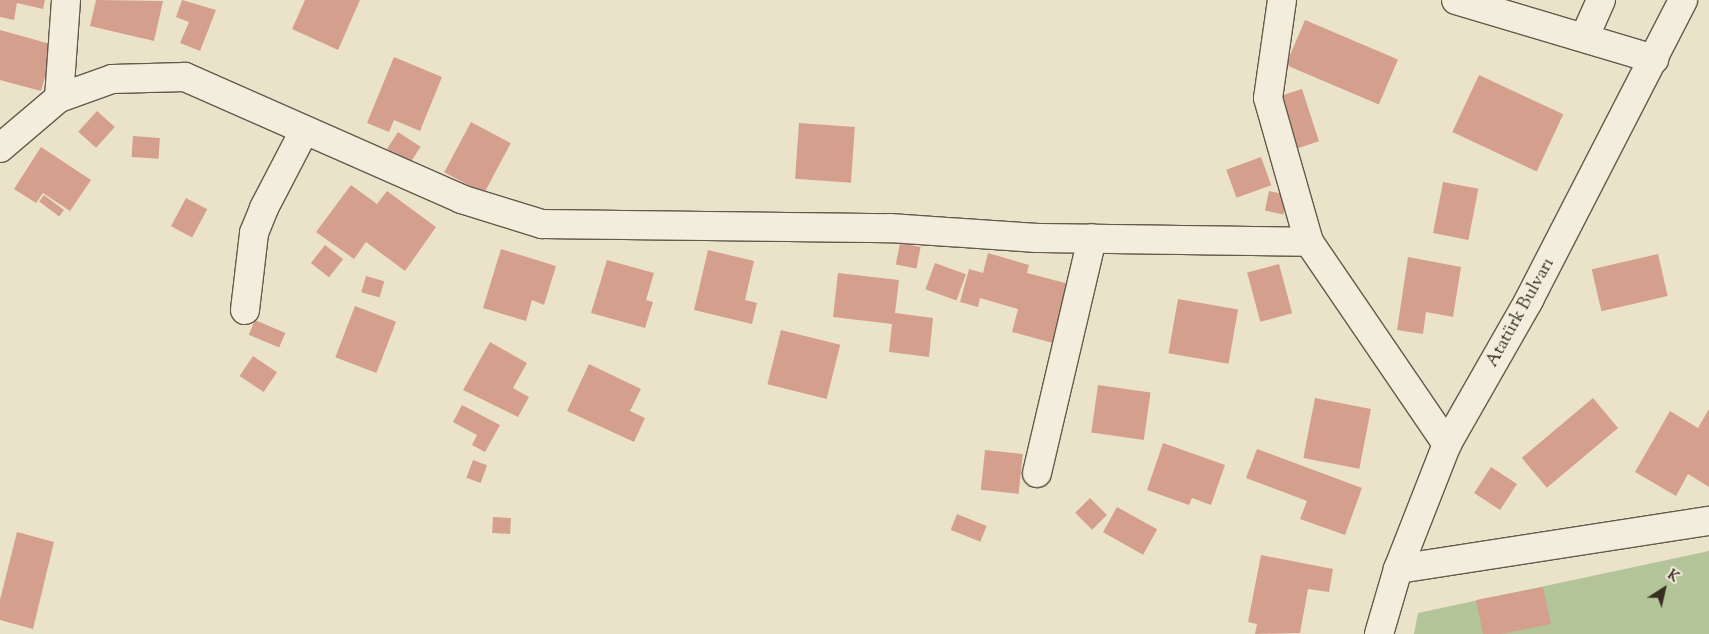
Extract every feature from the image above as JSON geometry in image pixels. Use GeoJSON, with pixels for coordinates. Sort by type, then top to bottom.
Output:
{"type":"FeatureCollection","features":[{"type":"Feature","properties":{"kind":"street"},"geometry":{"type":"LineString","coordinates":[[59,98],[66,0]]}},
{"type":"Feature","properties":{"kind":"street"},"geometry":{"type":"LineString","coordinates":[[1282,0],[1268,98],[1309,242],[1447,444]]}},
{"type":"Feature","properties":{"kind":"street"},"geometry":{"type":"LineString","coordinates":[[1456,0],[1584,36],[1654,59]]}},
{"type":"Feature","properties":{"kind":"street"},"geometry":{"type":"LineString","coordinates":[[1584,36],[1601,0]]}},
{"type":"Feature","properties":{"kind":"street","name":"Atatürk Bulvarı"},"geometry":{"type":"LineString","coordinates":[[1379,634],[1398,569],[1447,444],[1529,300],[1683,0]]}},
{"type":"Feature","properties":{"kind":"street"},"geometry":{"type":"LineString","coordinates":[[0,148],[59,98],[112,79],[185,77],[461,199],[542,224],[890,228],[1092,238],[1309,242]]}},
{"type":"Feature","properties":{"kind":"street"},"geometry":{"type":"LineString","coordinates":[[245,310],[254,233],[264,208],[304,131]]}},
{"type":"Feature","properties":{"kind":"street"},"geometry":{"type":"LineString","coordinates":[[1037,473],[1092,238]]}},
{"type":"Feature","properties":{"kind":"street"},"geometry":{"type":"LineString","coordinates":[[1398,569],[1709,521]]}},
{"type":"Feature","properties":{"kind":"green space"},"geometry":{"type":"Polygon","coordinates":[[[1709,551],[1709,634],[1414,634],[1418,613],[1709,551]]]}},
{"type":"Feature","properties":{"kind":"building"},"geometry":{"type":"Polygon","coordinates":[[[0,0],[45,0],[43,9],[17,3],[14,20],[0,17],[0,0]]]}},
{"type":"Feature","properties":{"kind":"building"},"geometry":{"type":"Polygon","coordinates":[[[96,0],[163,1],[154,41],[90,26],[96,0]]]}},
{"type":"Feature","properties":{"kind":"building"},"geometry":{"type":"Polygon","coordinates":[[[182,0],[216,10],[200,51],[180,43],[189,22],[176,17],[182,0]]]}},
{"type":"Feature","properties":{"kind":"building"},"geometry":{"type":"Polygon","coordinates":[[[305,0],[360,0],[338,50],[292,29],[305,0]]]}},
{"type":"Feature","properties":{"kind":"building"},"geometry":{"type":"Polygon","coordinates":[[[1305,20],[1398,59],[1379,105],[1286,65],[1305,20]]]}},
{"type":"Feature","properties":{"kind":"building"},"geometry":{"type":"Polygon","coordinates":[[[0,30],[54,45],[41,91],[0,80],[0,30]]]}},
{"type":"Feature","properties":{"kind":"building"},"geometry":{"type":"Polygon","coordinates":[[[394,57],[442,77],[420,131],[394,120],[389,132],[367,123],[394,57]]]}},
{"type":"Feature","properties":{"kind":"building"},"geometry":{"type":"Polygon","coordinates":[[[1479,75],[1563,114],[1537,171],[1452,132],[1479,75]]]}},
{"type":"Feature","properties":{"kind":"building"},"geometry":{"type":"Polygon","coordinates":[[[1302,89],[1319,141],[1297,148],[1280,96],[1302,89]]]}},
{"type":"Feature","properties":{"kind":"building"},"geometry":{"type":"Polygon","coordinates":[[[97,111],[115,127],[96,148],[78,132],[97,111]]]}},
{"type":"Feature","properties":{"kind":"building"},"geometry":{"type":"Polygon","coordinates":[[[471,122],[511,143],[484,193],[444,172],[471,122]]]}},
{"type":"Feature","properties":{"kind":"building"},"geometry":{"type":"Polygon","coordinates":[[[799,123],[855,127],[851,183],[795,179],[799,123]]]}},
{"type":"Feature","properties":{"kind":"building"},"geometry":{"type":"Polygon","coordinates":[[[398,132],[421,147],[410,163],[387,149],[398,132]]]}},
{"type":"Feature","properties":{"kind":"building"},"geometry":{"type":"Polygon","coordinates":[[[133,136],[160,138],[158,159],[132,157],[133,136]]]}},
{"type":"Feature","properties":{"kind":"building"},"geometry":{"type":"Polygon","coordinates":[[[41,147],[91,180],[70,211],[43,193],[36,203],[14,189],[41,147]]]}},
{"type":"Feature","properties":{"kind":"building"},"geometry":{"type":"Polygon","coordinates":[[[1261,157],[1271,185],[1236,198],[1226,170],[1261,157]]]}},
{"type":"Feature","properties":{"kind":"building"},"geometry":{"type":"Polygon","coordinates":[[[1443,182],[1478,189],[1468,240],[1433,233],[1443,182]]]}},
{"type":"Feature","properties":{"kind":"building"},"geometry":{"type":"Polygon","coordinates":[[[351,185],[377,204],[387,191],[436,227],[405,271],[366,242],[354,259],[316,232],[351,185]]]}},
{"type":"Feature","properties":{"kind":"building"},"geometry":{"type":"Polygon","coordinates":[[[1269,191],[1288,195],[1283,215],[1265,211],[1269,191]]]}},
{"type":"Feature","properties":{"kind":"building"},"geometry":{"type":"Polygon","coordinates":[[[44,195],[64,210],[59,216],[39,201],[44,195]]]}},
{"type":"Feature","properties":{"kind":"building"},"geometry":{"type":"Polygon","coordinates":[[[186,198],[207,209],[192,238],[171,226],[186,198]]]}},
{"type":"Feature","properties":{"kind":"building"},"geometry":{"type":"Polygon","coordinates":[[[900,243],[921,247],[916,269],[896,265],[900,243]]]}},
{"type":"Feature","properties":{"kind":"building"},"geometry":{"type":"Polygon","coordinates":[[[325,245],[343,259],[329,277],[311,263],[325,245]]]}},
{"type":"Feature","properties":{"kind":"building"},"geometry":{"type":"Polygon","coordinates":[[[501,249],[556,266],[544,305],[532,300],[526,321],[483,308],[501,249]]]}},
{"type":"Feature","properties":{"kind":"building"},"geometry":{"type":"Polygon","coordinates":[[[708,250],[754,261],[745,300],[757,303],[752,324],[694,310],[708,250]]]}},
{"type":"Feature","properties":{"kind":"building"},"geometry":{"type":"Polygon","coordinates":[[[988,253],[1029,265],[1027,273],[1069,284],[1053,343],[1012,332],[1018,309],[980,298],[978,307],[960,302],[969,269],[983,273],[988,253]]]}},
{"type":"Feature","properties":{"kind":"building"},"geometry":{"type":"Polygon","coordinates":[[[1658,254],[1668,296],[1601,311],[1592,269],[1658,254]]]}},
{"type":"Feature","properties":{"kind":"building"},"geometry":{"type":"Polygon","coordinates":[[[1408,257],[1461,267],[1453,317],[1426,312],[1423,334],[1397,330],[1408,257]]]}},
{"type":"Feature","properties":{"kind":"building"},"geometry":{"type":"Polygon","coordinates":[[[607,260],[654,273],[646,300],[653,302],[645,328],[591,313],[607,260]]]}},
{"type":"Feature","properties":{"kind":"building"},"geometry":{"type":"Polygon","coordinates":[[[935,263],[966,274],[956,301],[925,289],[935,263]]]}},
{"type":"Feature","properties":{"kind":"building"},"geometry":{"type":"Polygon","coordinates":[[[1279,264],[1292,313],[1260,322],[1247,273],[1279,264]]]}},
{"type":"Feature","properties":{"kind":"building"},"geometry":{"type":"Polygon","coordinates":[[[838,273],[899,280],[895,313],[933,318],[929,357],[889,352],[892,324],[833,317],[838,273]]]}},
{"type":"Feature","properties":{"kind":"building"},"geometry":{"type":"Polygon","coordinates":[[[366,276],[384,281],[380,298],[361,292],[366,276]]]}},
{"type":"Feature","properties":{"kind":"building"},"geometry":{"type":"Polygon","coordinates":[[[1178,299],[1238,310],[1229,364],[1168,353],[1178,299]]]}},
{"type":"Feature","properties":{"kind":"building"},"geometry":{"type":"Polygon","coordinates":[[[355,306],[396,322],[376,373],[335,357],[355,306]]]}},
{"type":"Feature","properties":{"kind":"building"},"geometry":{"type":"Polygon","coordinates":[[[255,320],[285,333],[279,348],[249,335],[255,320]]]}},
{"type":"Feature","properties":{"kind":"building"},"geometry":{"type":"Polygon","coordinates":[[[781,330],[840,345],[827,399],[767,384],[781,330]]]}},
{"type":"Feature","properties":{"kind":"building"},"geometry":{"type":"Polygon","coordinates":[[[490,342],[527,363],[513,388],[529,397],[518,417],[463,390],[490,342]]]}},
{"type":"Feature","properties":{"kind":"building"},"geometry":{"type":"Polygon","coordinates":[[[253,356],[277,372],[264,392],[240,376],[253,356]]]}},
{"type":"Feature","properties":{"kind":"building"},"geometry":{"type":"Polygon","coordinates":[[[589,364],[641,389],[630,411],[645,418],[634,442],[567,411],[589,364]]]}},
{"type":"Feature","properties":{"kind":"building"},"geometry":{"type":"Polygon","coordinates":[[[1098,385],[1150,392],[1144,440],[1091,433],[1098,385]]]}},
{"type":"Feature","properties":{"kind":"building"},"geometry":{"type":"Polygon","coordinates":[[[1315,398],[1371,409],[1359,469],[1303,458],[1315,398]]]}},
{"type":"Feature","properties":{"kind":"building"},"geometry":{"type":"Polygon","coordinates":[[[1593,398],[1618,428],[1547,488],[1522,458],[1593,398]]]}},
{"type":"Feature","properties":{"kind":"building"},"geometry":{"type":"Polygon","coordinates":[[[462,405],[500,425],[485,452],[472,445],[477,435],[453,422],[462,405]]]}},
{"type":"Feature","properties":{"kind":"building"},"geometry":{"type":"Polygon","coordinates":[[[1709,409],[1709,487],[1688,474],[1676,496],[1635,472],[1670,411],[1698,428],[1709,409]]]}},
{"type":"Feature","properties":{"kind":"building"},"geometry":{"type":"Polygon","coordinates":[[[1163,443],[1225,465],[1211,505],[1192,498],[1189,505],[1147,490],[1163,443]]]}},
{"type":"Feature","properties":{"kind":"building"},"geometry":{"type":"Polygon","coordinates":[[[1257,449],[1362,488],[1345,535],[1300,519],[1307,501],[1246,478],[1257,449]]]}},
{"type":"Feature","properties":{"kind":"building"},"geometry":{"type":"Polygon","coordinates":[[[985,450],[1023,454],[1019,494],[981,490],[985,450]]]}},
{"type":"Feature","properties":{"kind":"building"},"geometry":{"type":"Polygon","coordinates":[[[473,460],[487,465],[481,483],[467,478],[473,460]]]}},
{"type":"Feature","properties":{"kind":"building"},"geometry":{"type":"Polygon","coordinates":[[[1491,467],[1517,484],[1500,510],[1474,493],[1491,467]]]}},
{"type":"Feature","properties":{"kind":"building"},"geometry":{"type":"Polygon","coordinates":[[[1090,498],[1107,515],[1092,530],[1075,513],[1090,498]]]}},
{"type":"Feature","properties":{"kind":"building"},"geometry":{"type":"Polygon","coordinates":[[[1117,507],[1157,529],[1143,555],[1103,532],[1117,507]]]}},
{"type":"Feature","properties":{"kind":"building"},"geometry":{"type":"Polygon","coordinates":[[[957,514],[987,526],[980,542],[951,530],[957,514]]]}},
{"type":"Feature","properties":{"kind":"building"},"geometry":{"type":"Polygon","coordinates":[[[493,517],[511,518],[510,534],[492,533],[493,517]]]}},
{"type":"Feature","properties":{"kind":"building"},"geometry":{"type":"Polygon","coordinates":[[[17,532],[54,542],[33,629],[0,620],[0,600],[17,532]]]}},
{"type":"Feature","properties":{"kind":"building"},"geometry":{"type":"Polygon","coordinates":[[[1261,555],[1333,569],[1329,592],[1308,589],[1300,633],[1255,634],[1257,624],[1248,622],[1261,555]]]}},
{"type":"Feature","properties":{"kind":"building"},"geometry":{"type":"Polygon","coordinates":[[[1543,587],[1551,624],[1501,634],[1483,634],[1476,600],[1543,587]]]}}]}
